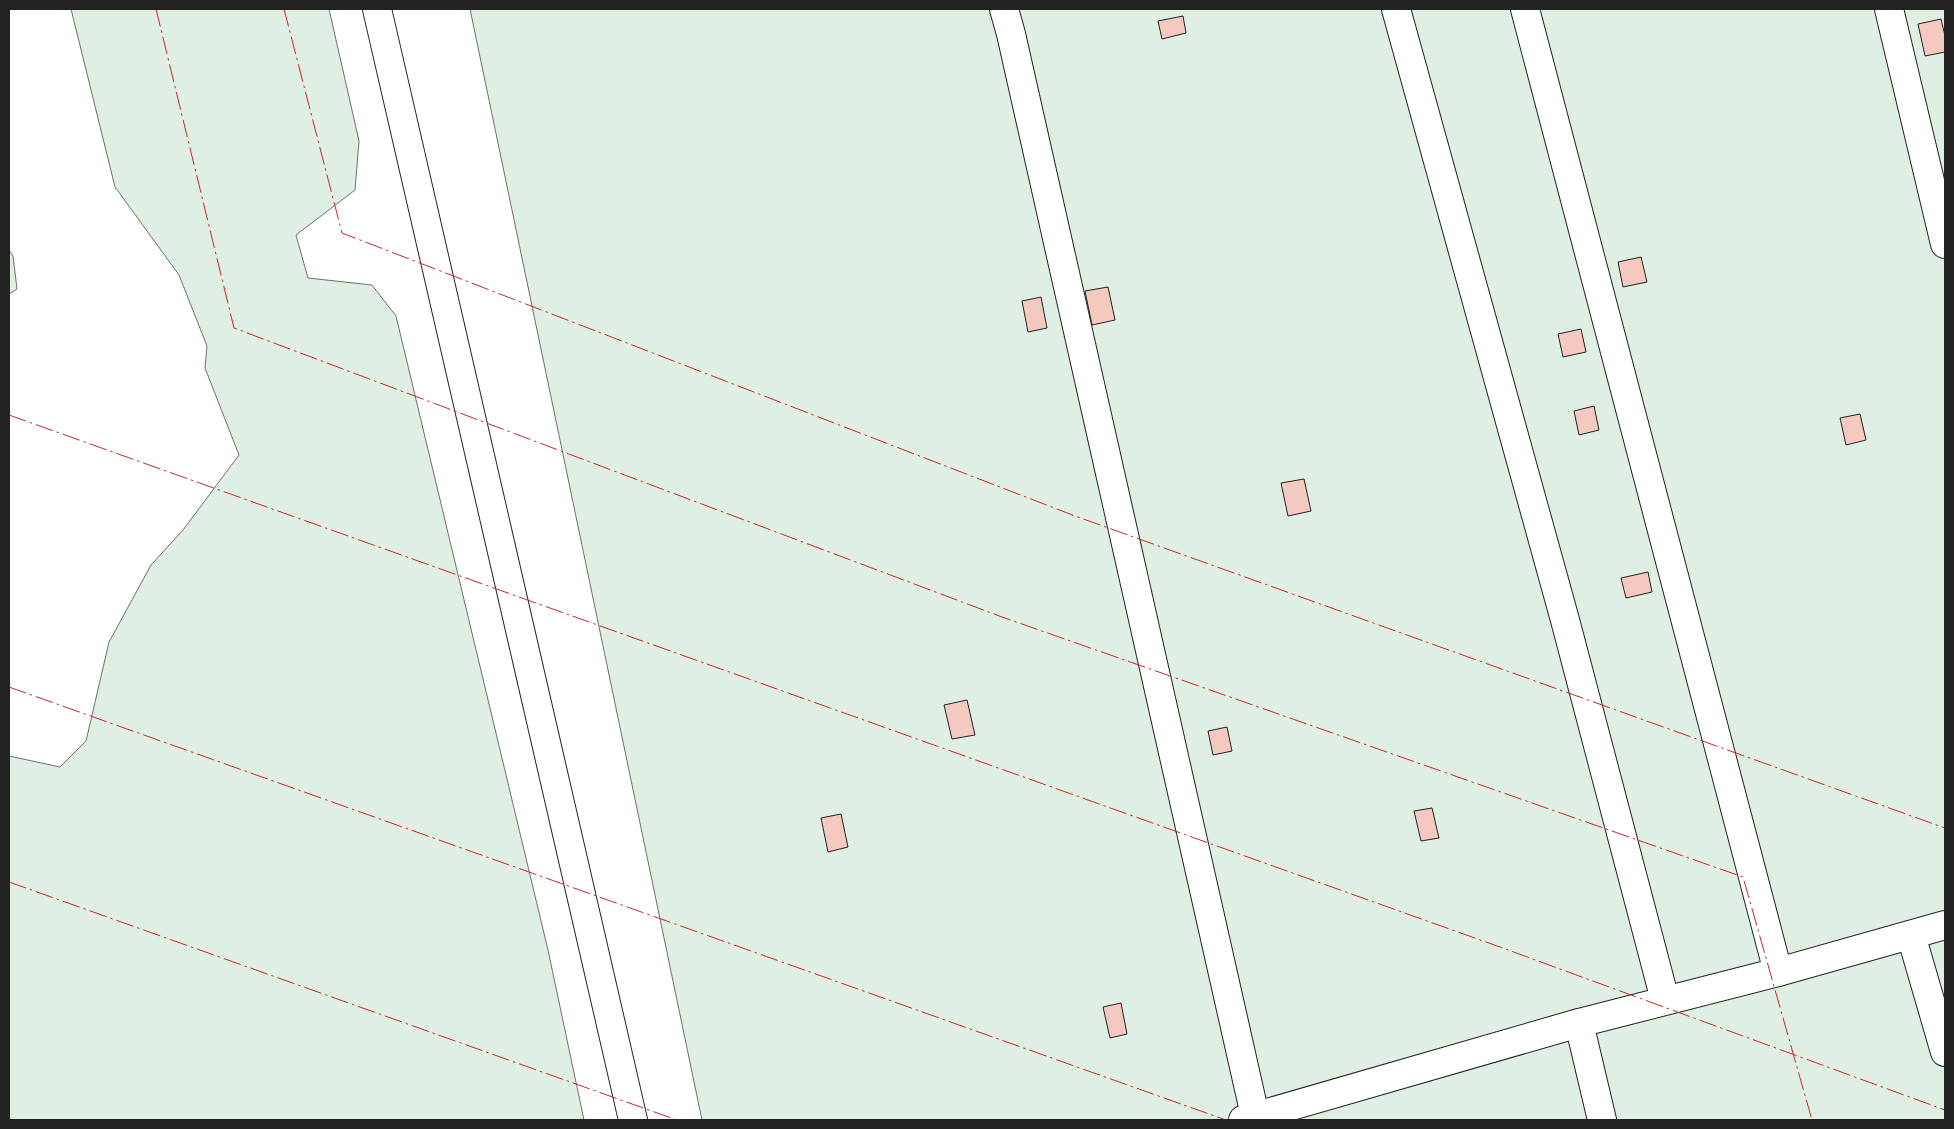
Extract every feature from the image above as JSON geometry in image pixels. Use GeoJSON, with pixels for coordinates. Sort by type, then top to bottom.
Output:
{"type":"FeatureCollection","features":[{"type":"Feature","properties":{"kind":"main road"},"geometry":{"type":"LineString","coordinates":[[376,9],[634,1120]]}},
{"type":"Feature","properties":{"kind":"main road"},"geometry":{"type":"LineString","coordinates":[[1004,9],[1251,1119],[1579,1024],[1778,972],[1945,924]]}},
{"type":"Feature","properties":{"kind":"main road"},"geometry":{"type":"LineString","coordinates":[[1396,9],[1565,620],[1665,1000]]}},
{"type":"Feature","properties":{"kind":"main road"},"geometry":{"type":"LineString","coordinates":[[1525,9],[1778,972]]}},
{"type":"Feature","properties":{"kind":"main road"},"geometry":{"type":"LineString","coordinates":[[1889,9],[1945,244]]}},
{"type":"Feature","properties":{"kind":"main road"},"geometry":{"type":"LineString","coordinates":[[1911,935],[1945,1052]]}},
{"type":"Feature","properties":{"kind":"main road"},"geometry":{"type":"LineString","coordinates":[[1579,1024],[1602,1120]]}},
{"type":"Feature","properties":{"kind":"green space"},"geometry":{"type":"Polygon","coordinates":[[[71,9],[329,9],[359,141],[355,190],[296,235],[308,278],[372,285],[396,316],[548,950],[584,1120],[9,1120],[9,756],[60,767],[86,741],[109,642],[151,565],[183,530],[239,455],[205,368],[207,346],[179,275],[115,187],[71,9]]]}},
{"type":"Feature","properties":{"kind":"green space"},"geometry":{"type":"Polygon","coordinates":[[[470,9],[1945,9],[1945,1120],[702,1120],[470,9]]]}},
{"type":"Feature","properties":{"kind":"green space"},"geometry":{"type":"Polygon","coordinates":[[[9,250],[13,256],[17,289],[9,294],[9,250]]]}},
{"type":"Feature","properties":{"kind":"building"},"geometry":{"type":"Polygon","coordinates":[[[1183,16],[1186,33],[1162,39],[1158,21],[1183,16]]]}},
{"type":"Feature","properties":{"kind":"building"},"geometry":{"type":"Polygon","coordinates":[[[1941,19],[1945,36],[1945,52],[1925,56],[1918,24],[1941,19]]]}},
{"type":"Feature","properties":{"kind":"building"},"geometry":{"type":"Polygon","coordinates":[[[1641,257],[1647,282],[1623,287],[1618,262],[1641,257]]]}},
{"type":"Feature","properties":{"kind":"building"},"geometry":{"type":"Polygon","coordinates":[[[1108,287],[1115,320],[1092,325],[1085,291],[1108,287]]]}},
{"type":"Feature","properties":{"kind":"building"},"geometry":{"type":"Polygon","coordinates":[[[1041,297],[1047,328],[1028,332],[1022,301],[1041,297]]]}},
{"type":"Feature","properties":{"kind":"building"},"geometry":{"type":"Polygon","coordinates":[[[1581,329],[1586,352],[1563,357],[1558,334],[1581,329]]]}},
{"type":"Feature","properties":{"kind":"building"},"geometry":{"type":"Polygon","coordinates":[[[1594,406],[1599,430],[1579,435],[1574,411],[1594,406]]]}},
{"type":"Feature","properties":{"kind":"building"},"geometry":{"type":"Polygon","coordinates":[[[1860,414],[1866,440],[1846,445],[1840,418],[1860,414]]]}},
{"type":"Feature","properties":{"kind":"building"},"geometry":{"type":"Polygon","coordinates":[[[1304,479],[1311,511],[1288,516],[1281,483],[1304,479]]]}},
{"type":"Feature","properties":{"kind":"building"},"geometry":{"type":"Polygon","coordinates":[[[1648,572],[1652,592],[1626,598],[1621,578],[1648,572]]]}},
{"type":"Feature","properties":{"kind":"building"},"geometry":{"type":"Polygon","coordinates":[[[967,700],[975,735],[952,739],[944,705],[967,700]]]}},
{"type":"Feature","properties":{"kind":"building"},"geometry":{"type":"Polygon","coordinates":[[[1227,727],[1232,751],[1213,755],[1208,731],[1227,727]]]}},
{"type":"Feature","properties":{"kind":"building"},"geometry":{"type":"Polygon","coordinates":[[[1432,808],[1439,838],[1421,841],[1414,811],[1432,808]]]}},
{"type":"Feature","properties":{"kind":"building"},"geometry":{"type":"Polygon","coordinates":[[[841,814],[848,847],[828,852],[821,818],[841,814]]]}},
{"type":"Feature","properties":{"kind":"building"},"geometry":{"type":"Polygon","coordinates":[[[1121,1003],[1127,1034],[1110,1038],[1103,1007],[1121,1003]]]}},
{"type":"Feature","properties":{"kind":"power"},"geometry":{"type":"LineString","coordinates":[[156,9],[234,328],[1002,617],[1743,877],[1812,1120]]}},
{"type":"Feature","properties":{"kind":"power"},"geometry":{"type":"LineString","coordinates":[[284,9],[342,233],[1075,516],[1945,828]]}},
{"type":"Feature","properties":{"kind":"power"},"geometry":{"type":"LineString","coordinates":[[9,415],[1500,947],[1945,1110]]}},
{"type":"Feature","properties":{"kind":"power"},"geometry":{"type":"LineString","coordinates":[[9,687],[1226,1120]]}},
{"type":"Feature","properties":{"kind":"power"},"geometry":{"type":"LineString","coordinates":[[9,882],[677,1120]]}}]}
